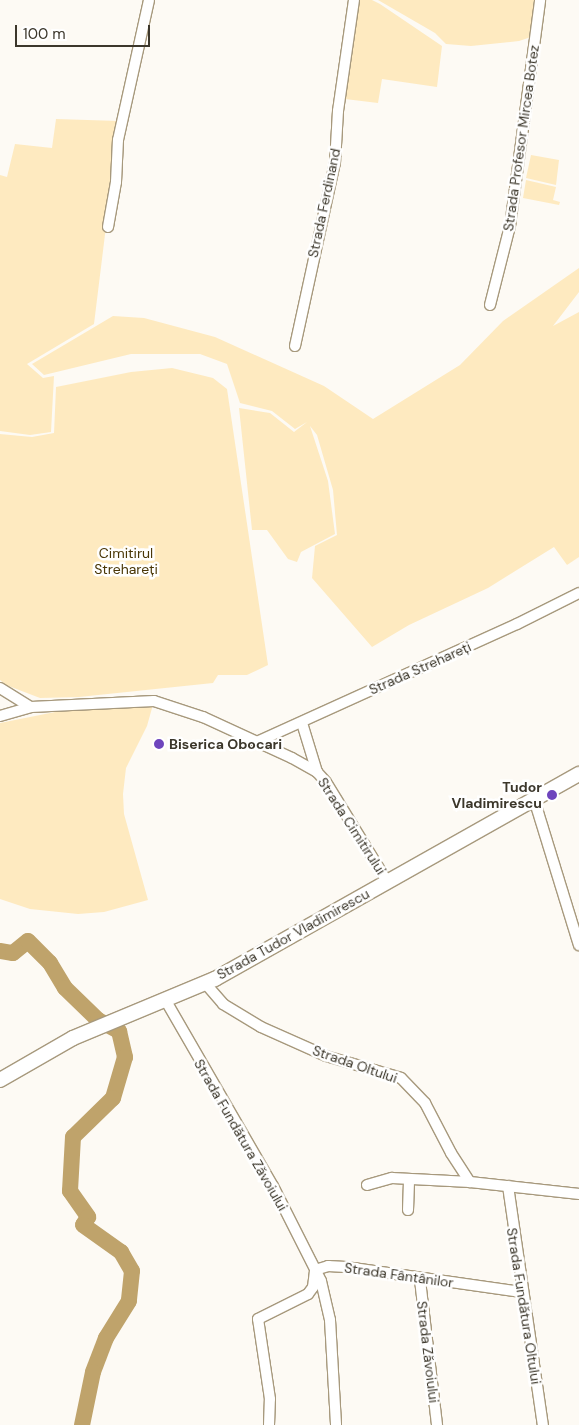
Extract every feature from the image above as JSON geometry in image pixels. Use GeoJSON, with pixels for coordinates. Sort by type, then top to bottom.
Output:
{"type":"FeatureCollection","features":[{"type":"Feature","properties":{"kind":"main road","name":"Strada Tudor Vladimirescu"},"geometry":{"type":"LineString","coordinates":[[0,1080],[73,1038],[205,984],[579,774]]}},
{"type":"Feature","properties":{"kind":"street"},"geometry":{"type":"LineString","coordinates":[[108,227],[116,182],[118,140],[149,0]]}},
{"type":"Feature","properties":{"kind":"street","name":"Strada Ferdinand"},"geometry":{"type":"LineString","coordinates":[[295,346],[335,163],[338,111],[354,0]]}},
{"type":"Feature","properties":{"kind":"street","name":"Strada Profesor Mircea Botez"},"geometry":{"type":"LineString","coordinates":[[490,305],[513,209],[540,0]]}},
{"type":"Feature","properties":{"kind":"street","name":"Strada Strehareți"},"geometry":{"type":"LineString","coordinates":[[259,741],[302,723],[579,593]]}},
{"type":"Feature","properties":{"kind":"street"},"geometry":{"type":"LineString","coordinates":[[0,688],[31,707]]}},
{"type":"Feature","properties":{"kind":"street","name":"Strada Cimitirului"},"geometry":{"type":"LineString","coordinates":[[0,716],[31,707],[144,699],[194,714],[259,741],[317,772]]}},
{"type":"Feature","properties":{"kind":"street","name":"Strada Cimitirului"},"geometry":{"type":"LineString","coordinates":[[302,723],[317,772],[387,881]]}},
{"type":"Feature","properties":{"kind":"street"},"geometry":{"type":"LineString","coordinates":[[534,799],[579,945]]}},
{"type":"Feature","properties":{"kind":"street","name":"Strada Oltului"},"geometry":{"type":"LineString","coordinates":[[205,984],[223,1004],[261,1027],[326,1056],[401,1078],[425,1104],[450,1153],[470,1182]]}},
{"type":"Feature","properties":{"kind":"street","name":"Strada Fundătura Zăvoiului"},"geometry":{"type":"LineString","coordinates":[[166,1001],[273,1186],[315,1270]]}},
{"type":"Feature","properties":{"kind":"street"},"geometry":{"type":"LineString","coordinates":[[367,1185],[392,1178],[470,1182],[579,1194]]}},
{"type":"Feature","properties":{"kind":"street"},"geometry":{"type":"LineString","coordinates":[[408,1210],[409,1180]]}},
{"type":"Feature","properties":{"kind":"street","name":"Strada Fundătura Oltului"},"geometry":{"type":"LineString","coordinates":[[508,1186],[521,1292],[543,1425]]}},
{"type":"Feature","properties":{"kind":"street","name":"Strada Fântânilor"},"geometry":{"type":"LineString","coordinates":[[315,1270],[328,1266],[346,1267],[420,1280],[521,1292]]}},
{"type":"Feature","properties":{"kind":"street"},"geometry":{"type":"LineString","coordinates":[[269,1425],[270,1399],[258,1319],[308,1294],[313,1287],[315,1270]]}},
{"type":"Feature","properties":{"kind":"street"},"geometry":{"type":"LineString","coordinates":[[315,1270],[326,1297],[330,1320],[336,1425]]}},
{"type":"Feature","properties":{"kind":"street","name":"Strada Zăvoiului"},"geometry":{"type":"LineString","coordinates":[[420,1280],[437,1425]]}},
{"type":"Feature","properties":{"kind":"green space"},"geometry":{"type":"Polygon","coordinates":[[[359,0],[372,0],[380,4],[442,46],[437,87],[382,79],[378,103],[345,99],[359,0]]]}},
{"type":"Feature","properties":{"kind":"green space"},"geometry":{"type":"Polygon","coordinates":[[[378,0],[534,0],[531,37],[519,41],[471,46],[446,44],[435,33],[378,0]]]}},
{"type":"Feature","properties":{"kind":"green space"},"geometry":{"type":"Polygon","coordinates":[[[56,119],[119,121],[94,324],[27,364],[43,378],[54,376],[51,432],[30,435],[0,431],[0,175],[7,177],[15,144],[52,148],[56,119]]]}},
{"type":"Feature","properties":{"kind":"green space"},"geometry":{"type":"Polygon","coordinates":[[[531,155],[559,160],[556,185],[526,178],[531,155]]]}},
{"type":"Feature","properties":{"kind":"green space"},"geometry":{"type":"Polygon","coordinates":[[[526,180],[556,187],[553,200],[560,202],[559,205],[523,198],[526,180]]]}},
{"type":"Feature","properties":{"kind":"green space"},"geometry":{"type":"Polygon","coordinates":[[[579,268],[579,292],[553,326],[579,312],[579,557],[567,565],[554,547],[488,588],[409,625],[372,647],[312,578],[315,546],[337,535],[333,490],[317,435],[310,426],[328,481],[335,534],[301,552],[297,562],[288,559],[267,530],[252,530],[239,408],[270,413],[294,432],[307,422],[295,429],[272,411],[240,403],[227,364],[200,354],[131,354],[44,375],[32,364],[113,316],[144,318],[215,337],[324,386],[373,419],[460,365],[503,321],[579,268]]]}},
{"type":"Feature","properties":{"kind":"green space","name":"Cimitirul Strehareți"},"geometry":{"type":"Polygon","coordinates":[[[172,368],[213,378],[227,389],[268,665],[247,675],[218,675],[213,683],[79,697],[40,698],[6,685],[0,680],[0,434],[32,437],[54,433],[56,387],[131,372],[172,368]]]}},
{"type":"Feature","properties":{"kind":"green space"},"geometry":{"type":"Polygon","coordinates":[[[154,701],[147,726],[126,768],[123,794],[124,814],[148,900],[104,912],[78,914],[30,909],[0,899],[0,723],[95,704],[154,701]]]}},
{"type":"Feature","properties":{"kind":"waterway"},"geometry":{"type":"LineString","coordinates":[[0,951],[13,953],[28,941],[50,963],[65,988],[98,1020],[119,1031],[125,1057],[113,1098],[73,1137],[70,1191],[88,1217],[83,1225],[121,1252],[132,1271],[129,1301],[106,1338],[93,1372],[82,1425]]}},
{"type":"Feature","properties":{"kind":"place","name":"Biserica Obocari"},"geometry":{"type":"Point","coordinates":[159,744]}},
{"type":"Feature","properties":{"kind":"place","name":"Tudor Vladimirescu"},"geometry":{"type":"Point","coordinates":[552,795]}}]}
